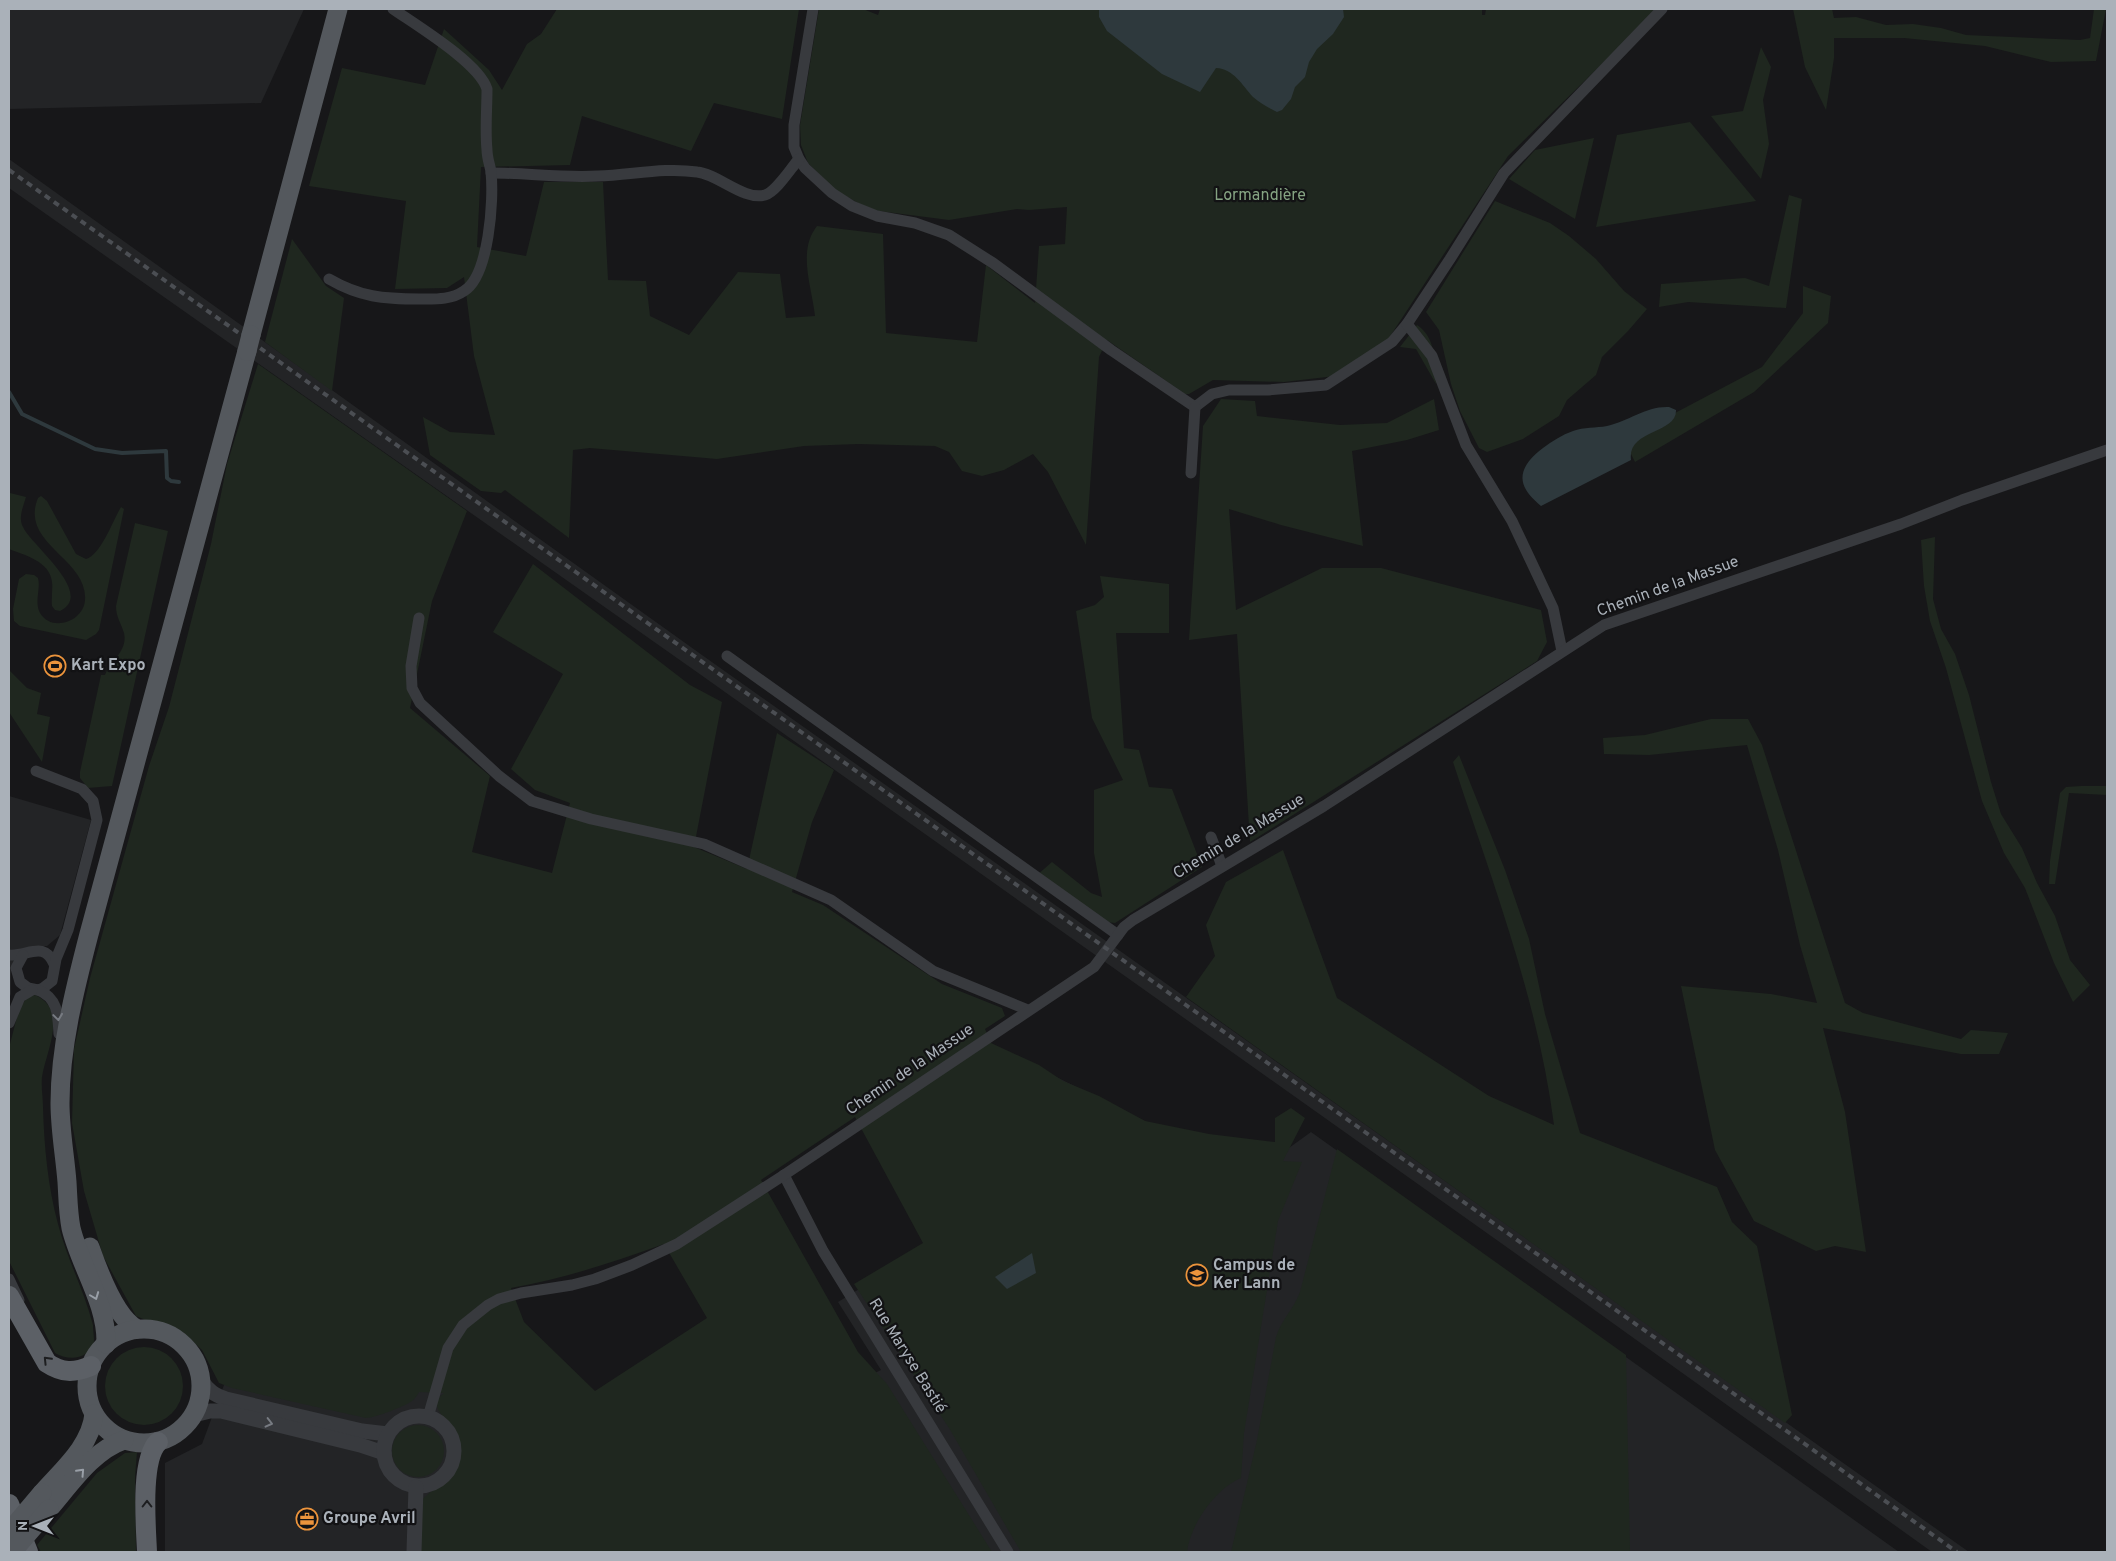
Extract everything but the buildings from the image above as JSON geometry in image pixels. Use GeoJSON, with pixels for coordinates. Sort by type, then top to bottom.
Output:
{"type":"FeatureCollection","features":[{"type":"Feature","properties":{"kind":"highway"},"geometry":{"type":"LineString","coordinates":[[9,1296],[47,1363],[58,1370],[76,1370],[90,1366]]}},
{"type":"Feature","properties":{"kind":"highway"},"geometry":{"type":"LineString","coordinates":[[147,1552],[146,1477],[149,1458],[153,1447],[158,1442]]}},
{"type":"Feature","properties":{"kind":"highway"},"geometry":{"type":"LineString","coordinates":[[9,1504],[28,1552]]}},
{"type":"Feature","properties":{"kind":"main road"},"geometry":{"type":"LineString","coordinates":[[106,1344],[97,1298],[77,1250],[67,1205],[67,1182],[60,1101],[65,1052],[74,998],[87,943],[338,9]]}},
{"type":"Feature","properties":{"kind":"main road"},"geometry":{"type":"LineString","coordinates":[[67,1182],[97,1266],[118,1307],[131,1326],[137,1329],[160,1331],[181,1341],[195,1359],[202,1382],[201,1393],[194,1415],[179,1432],[158,1442],[146,1444],[124,1440],[107,1430],[94,1414]]}},
{"type":"Feature","properties":{"kind":"main road"},"geometry":{"type":"LineString","coordinates":[[10,1552],[86,1442],[93,1423],[94,1414],[87,1390],[90,1366],[106,1344],[115,1337],[137,1329]]}},
{"type":"Feature","properties":{"kind":"main road"},"geometry":{"type":"LineString","coordinates":[[9,1532],[106,1449],[124,1440]]}},
{"type":"Feature","properties":{"kind":"street"},"geometry":{"type":"LineString","coordinates":[[329,279],[354,292],[383,299],[440,299],[456,295],[465,291],[476,276],[488,239],[491,173],[487,151],[487,89],[485,83],[478,73],[448,48],[393,9]]}},
{"type":"Feature","properties":{"kind":"street"},"geometry":{"type":"LineString","coordinates":[[813,9],[794,125],[794,147],[805,168],[832,193],[852,206],[876,216],[915,223],[948,235],[993,263],[1111,350],[1196,407]]}},
{"type":"Feature","properties":{"kind":"street"},"geometry":{"type":"LineString","coordinates":[[1191,473],[1196,407],[1212,394],[1229,390],[1326,385],[1392,342],[1407,324],[1504,173],[1662,9]]}},
{"type":"Feature","properties":{"kind":"street"},"geometry":{"type":"LineString","coordinates":[[491,173],[597,176],[676,170],[699,172],[718,179],[745,193],[766,195],[774,189],[799,159]]}},
{"type":"Feature","properties":{"kind":"street"},"geometry":{"type":"LineString","coordinates":[[1407,324],[1432,356],[1466,445],[1512,520],[1553,608],[1562,651]]}},
{"type":"Feature","properties":{"kind":"street","name":"Chemin de la Massue"},"geometry":{"type":"LineString","coordinates":[[428,1417],[448,1348],[464,1325],[488,1304],[521,1293],[572,1285],[632,1264],[677,1244],[1094,967],[1118,935],[1133,920],[1324,806],[1604,625],[1901,524],[1962,500],[2107,450]]}},
{"type":"Feature","properties":{"kind":"street"},"geometry":{"type":"LineString","coordinates":[[419,618],[411,666],[412,688],[420,703],[499,776],[532,801],[591,819],[704,844],[831,900],[932,971],[1028,1010]]}},
{"type":"Feature","properties":{"kind":"street"},"geometry":{"type":"LineString","coordinates":[[727,656],[1118,935]]}},
{"type":"Feature","properties":{"kind":"street"},"geometry":{"type":"LineString","coordinates":[[9,1023],[20,997],[43,988],[52,981],[54,964],[68,930],[95,832],[96,811],[93,801],[82,789],[36,771]]}},
{"type":"Feature","properties":{"kind":"street"},"geometry":{"type":"LineString","coordinates":[[1211,837],[1222,866]]}},
{"type":"Feature","properties":{"kind":"street"},"geometry":{"type":"LineString","coordinates":[[43,952],[63,941]]}},
{"type":"Feature","properties":{"kind":"street"},"geometry":{"type":"LineString","coordinates":[[54,964],[50,957],[43,952],[34,950],[23,955],[12,964],[20,982],[48,996],[57,1010],[60,1039],[65,1052]]}},
{"type":"Feature","properties":{"kind":"street"},"geometry":{"type":"LineString","coordinates":[[9,955],[23,955]]}},
{"type":"Feature","properties":{"kind":"street","name":"Rue Maryse Bastié"},"geometry":{"type":"LineString","coordinates":[[784,1174],[823,1251],[1008,1552]]}},
{"type":"Feature","properties":{"kind":"street"},"geometry":{"type":"LineString","coordinates":[[9,1279],[24,1310],[32,1337]]}},
{"type":"Feature","properties":{"kind":"street"},"geometry":{"type":"LineString","coordinates":[[202,1382],[206,1389],[226,1399],[362,1431],[388,1434]]}},
{"type":"Feature","properties":{"kind":"street"},"geometry":{"type":"LineString","coordinates":[[194,1415],[210,1411],[221,1411],[360,1445],[384,1453]]}},
{"type":"Feature","properties":{"kind":"street"},"geometry":{"type":"LineString","coordinates":[[428,1417],[436,1420],[448,1431],[454,1446],[454,1454],[450,1469],[439,1481],[416,1487],[402,1483],[391,1474],[384,1453],[388,1434],[397,1424],[408,1418],[428,1417]]}},
{"type":"Feature","properties":{"kind":"street"},"geometry":{"type":"LineString","coordinates":[[414,1552],[416,1487]]}},
{"type":"Feature","properties":{"kind":"shaded area"},"geometry":{"type":"Polygon","coordinates":[[[9,9],[304,9],[261,103],[9,109],[9,9]]]}},
{"type":"Feature","properties":{"kind":"shaded area"},"geometry":{"type":"Polygon","coordinates":[[[1099,9],[1343,9],[1344,17],[1333,34],[1317,49],[1309,62],[1305,77],[1295,87],[1291,99],[1282,110],[1277,112],[1253,97],[1233,74],[1222,69],[1216,68],[1200,92],[1162,74],[1107,31],[1099,17],[1099,9]]]}},
{"type":"Feature","properties":{"kind":"shaded area"},"geometry":{"type":"Polygon","coordinates":[[[9,159],[702,655],[1969,1552],[1932,1552],[1515,1253],[694,670],[9,188],[9,159]]]}},
{"type":"Feature","properties":{"kind":"shaded area"},"geometry":{"type":"Polygon","coordinates":[[[1669,407],[1676,410],[1674,418],[1669,424],[1636,442],[1632,450],[1631,460],[1541,506],[1523,484],[1522,477],[1528,463],[1534,455],[1557,438],[1577,430],[1615,424],[1645,411],[1669,407]]]}},
{"type":"Feature","properties":{"kind":"shaded area"},"geometry":{"type":"Polygon","coordinates":[[[9,796],[91,820],[60,935],[47,946],[35,947],[11,970],[11,994],[9,999],[9,796]]]}},
{"type":"Feature","properties":{"kind":"shaded area","name":"Campus de Ker Lann"},"geometry":{"type":"Polygon","coordinates":[[[994,1046],[1175,1136],[1282,1153],[1311,1132],[1899,1552],[165,1552],[165,1463],[202,1444],[230,1369],[418,1349],[666,1477],[881,1370],[838,1302],[928,1247],[994,1046]]]}},
{"type":"Feature","properties":{"kind":"shaded area"},"geometry":{"type":"Polygon","coordinates":[[[1032,1253],[1036,1273],[1007,1289],[995,1277],[1032,1253]]]}},
{"type":"Feature","properties":{"kind":"green space","name":"Lormandière"},"geometry":{"type":"Polygon","coordinates":[[[557,9],[799,9],[782,119],[714,103],[691,151],[582,116],[570,165],[481,167],[477,247],[526,256],[544,182],[603,182],[608,280],[646,281],[650,316],[689,335],[738,272],[780,274],[786,318],[815,316],[807,270],[807,258],[811,236],[817,226],[883,234],[886,333],[977,342],[986,265],[1035,303],[1039,246],[1065,244],[1067,207],[1017,209],[949,220],[871,210],[836,191],[808,163],[801,145],[800,125],[819,9],[863,9],[878,15],[880,9],[1482,9],[1482,15],[1485,15],[1486,9],[1658,9],[1508,156],[1387,341],[1335,376],[1284,382],[1213,380],[1189,394],[1185,394],[1107,340],[1099,357],[1086,545],[1048,472],[1033,454],[1004,470],[982,476],[962,471],[949,452],[935,446],[858,444],[804,446],[717,459],[590,448],[573,450],[569,538],[505,490],[501,493],[481,491],[430,455],[423,417],[450,432],[495,435],[474,356],[464,277],[447,288],[395,289],[406,201],[309,186],[342,68],[425,85],[444,29],[489,70],[502,90],[527,44],[541,34],[557,9]]]}},
{"type":"Feature","properties":{"kind":"green space"},"geometry":{"type":"Polygon","coordinates":[[[1793,9],[1832,9],[1834,18],[1856,17],[1886,25],[1913,24],[1941,28],[1966,35],[2080,40],[2090,38],[2094,9],[2106,9],[2096,61],[2051,62],[1985,46],[1904,38],[1834,38],[1834,58],[1826,110],[1805,67],[1793,9]]]}},
{"type":"Feature","properties":{"kind":"green space"},"geometry":{"type":"Polygon","coordinates":[[[1761,47],[1771,67],[1763,100],[1769,144],[1761,179],[1711,116],[1743,111],[1761,47]]]}},
{"type":"Feature","properties":{"kind":"green space"},"geometry":{"type":"Polygon","coordinates":[[[1690,122],[1756,201],[1596,227],[1617,135],[1690,122]]]}},
{"type":"Feature","properties":{"kind":"green space"},"geometry":{"type":"Polygon","coordinates":[[[1594,138],[1575,219],[1509,179],[1535,150],[1594,138]]]}},
{"type":"Feature","properties":{"kind":"green space"},"geometry":{"type":"Polygon","coordinates":[[[1789,195],[1802,199],[1786,308],[1688,302],[1659,307],[1661,284],[1745,278],[1769,286],[1789,195]]]}},
{"type":"Feature","properties":{"kind":"green space"},"geometry":{"type":"Polygon","coordinates":[[[1495,201],[1550,223],[1569,236],[1596,259],[1624,291],[1647,309],[1602,357],[1596,375],[1567,400],[1559,416],[1523,439],[1487,452],[1479,448],[1460,411],[1451,384],[1439,330],[1426,312],[1495,201]]]}},
{"type":"Feature","properties":{"kind":"green space"},"geometry":{"type":"Polygon","coordinates":[[[292,239],[326,286],[344,298],[332,391],[265,342],[292,239]]]}},
{"type":"Feature","properties":{"kind":"green space"},"geometry":{"type":"Polygon","coordinates":[[[1803,286],[1831,296],[1828,323],[1754,392],[1635,462],[1624,440],[1762,367],[1803,313],[1803,286]]]}},
{"type":"Feature","properties":{"kind":"green space"},"geometry":{"type":"Polygon","coordinates":[[[1417,325],[1423,330],[1431,344],[1436,384],[1416,349],[1400,347],[1417,325]]]}},
{"type":"Feature","properties":{"kind":"green space"},"geometry":{"type":"Polygon","coordinates":[[[258,364],[467,511],[432,601],[410,708],[490,776],[472,852],[552,873],[570,803],[535,790],[511,769],[563,674],[493,632],[533,564],[690,685],[722,702],[694,847],[747,869],[777,733],[834,770],[812,822],[792,892],[823,905],[942,984],[1002,1008],[1005,1016],[985,1029],[991,1043],[1039,1065],[1063,1081],[1099,1096],[1145,1121],[1209,1134],[1275,1142],[1275,1118],[1291,1108],[1305,1118],[1283,1161],[1302,1162],[1278,1221],[1244,1433],[1241,1478],[1222,1490],[1206,1509],[1193,1530],[1187,1552],[1021,1552],[949,1428],[854,1284],[923,1243],[855,1117],[761,1180],[858,1352],[887,1384],[992,1552],[420,1552],[422,1500],[451,1474],[457,1459],[454,1432],[437,1407],[439,1398],[444,1393],[419,1392],[413,1400],[403,1406],[366,1418],[232,1388],[219,1383],[202,1350],[184,1333],[168,1324],[148,1321],[136,1316],[103,1256],[84,1191],[72,1123],[74,1049],[90,978],[149,766],[169,707],[211,544],[227,464],[258,364]],[[664,1244],[569,1275],[511,1288],[524,1322],[595,1391],[707,1318],[664,1244]]]}},
{"type":"Feature","properties":{"kind":"green space"},"geometry":{"type":"Polygon","coordinates":[[[1221,399],[1255,401],[1257,416],[1340,425],[1387,423],[1434,399],[1439,430],[1407,440],[1352,451],[1363,546],[1281,525],[1229,509],[1236,610],[1322,568],[1381,568],[1541,610],[1547,642],[1537,661],[1250,842],[1237,634],[1189,640],[1203,426],[1221,399]]]}},
{"type":"Feature","properties":{"kind":"green space"},"geometry":{"type":"Polygon","coordinates":[[[10,493],[26,497],[21,516],[23,527],[66,581],[70,593],[69,603],[60,611],[55,610],[52,606],[52,582],[47,569],[35,560],[9,549],[10,493]]]}},
{"type":"Feature","properties":{"kind":"green space"},"geometry":{"type":"Polygon","coordinates":[[[41,496],[47,501],[76,554],[86,559],[97,551],[121,507],[124,509],[99,630],[86,640],[20,626],[14,621],[13,609],[19,579],[26,574],[34,575],[38,578],[38,609],[45,619],[59,623],[67,622],[79,614],[85,600],[83,585],[76,573],[45,539],[38,527],[35,514],[38,498],[41,496]]]}},
{"type":"Feature","properties":{"kind":"green space"},"geometry":{"type":"Polygon","coordinates":[[[135,523],[168,531],[112,786],[88,788],[80,778],[80,772],[101,675],[105,675],[124,645],[124,633],[116,606],[135,523]]]}},
{"type":"Feature","properties":{"kind":"green space"},"geometry":{"type":"Polygon","coordinates":[[[1935,537],[1933,599],[1941,629],[1955,654],[1969,695],[2001,814],[2022,848],[2037,883],[2055,916],[2070,960],[2090,985],[2073,1002],[2054,963],[2025,888],[2004,853],[1982,801],[1946,668],[1930,621],[1924,586],[1921,540],[1935,537]]]}},
{"type":"Feature","properties":{"kind":"green space"},"geometry":{"type":"Polygon","coordinates":[[[1100,576],[1169,584],[1169,633],[1116,633],[1124,748],[1139,750],[1149,787],[1172,789],[1202,867],[1115,923],[1098,921],[1036,876],[1052,862],[1091,893],[1102,897],[1094,853],[1094,790],[1123,780],[1092,718],[1076,611],[1095,605],[1104,597],[1100,576]]]}},
{"type":"Feature","properties":{"kind":"green space"},"geometry":{"type":"Polygon","coordinates":[[[9,670],[27,688],[41,693],[37,714],[50,717],[42,762],[9,712],[9,670]]]}},
{"type":"Feature","properties":{"kind":"green space"},"geometry":{"type":"Polygon","coordinates":[[[1711,719],[1748,719],[1762,745],[1845,1003],[1863,1013],[1961,1039],[1971,1030],[2008,1033],[1999,1054],[1961,1054],[1823,1028],[1845,1112],[1866,1252],[1835,1246],[1816,1251],[1754,1221],[1715,1150],[1681,986],[1771,994],[1817,1003],[1800,945],[1778,850],[1747,745],[1649,755],[1604,754],[1603,738],[1645,735],[1711,719]]]}},
{"type":"Feature","properties":{"kind":"green space"},"geometry":{"type":"Polygon","coordinates":[[[1459,755],[1505,870],[1529,939],[1545,1014],[1580,1133],[1717,1187],[1732,1222],[1757,1246],[1792,1415],[1785,1423],[1186,997],[1215,956],[1206,925],[1226,882],[1283,850],[1337,998],[1489,1096],[1554,1125],[1547,1078],[1525,987],[1498,896],[1453,762],[1459,755]]]}},
{"type":"Feature","properties":{"kind":"green space"},"geometry":{"type":"Polygon","coordinates":[[[2107,786],[2107,795],[2069,793],[2055,884],[2049,884],[2050,861],[2060,793],[2066,787],[2107,786]]]}},
{"type":"Feature","properties":{"kind":"green space"},"geometry":{"type":"Polygon","coordinates":[[[35,995],[45,1002],[51,1010],[53,1021],[51,1044],[42,1077],[49,1181],[62,1237],[93,1325],[94,1341],[92,1347],[83,1355],[72,1358],[55,1353],[9,1261],[9,1048],[19,1009],[28,996],[35,995]]]}},
{"type":"Feature","properties":{"kind":"green space"},"geometry":{"type":"Polygon","coordinates":[[[1337,1149],[1626,1355],[1630,1552],[1231,1552],[1257,1440],[1276,1337],[1300,1292],[1337,1149]]]}},
{"type":"Feature","properties":{"kind":"green space"},"geometry":{"type":"Polygon","coordinates":[[[144,1347],[159,1350],[176,1364],[180,1371],[183,1386],[180,1401],[166,1418],[159,1422],[144,1425],[129,1422],[112,1408],[108,1401],[105,1386],[108,1371],[122,1354],[129,1350],[144,1347]]]}},
{"type":"Feature","properties":{"kind":"green space"},"geometry":{"type":"Polygon","coordinates":[[[418,1425],[428,1427],[436,1433],[442,1441],[444,1451],[442,1461],[436,1469],[428,1475],[418,1477],[408,1475],[400,1469],[394,1461],[392,1451],[394,1441],[400,1433],[408,1427],[418,1425]]]}},
{"type":"Feature","properties":{"kind":"green space"},"geometry":{"type":"Polygon","coordinates":[[[137,1452],[135,1477],[136,1552],[41,1552],[37,1545],[97,1473],[125,1453],[137,1452]]]}},
{"type":"Feature","properties":{"kind":"waterway"},"geometry":{"type":"LineString","coordinates":[[9,392],[22,414],[95,449],[122,453],[166,451],[167,478],[171,481],[179,482]]}},
{"type":"Feature","properties":{"kind":"railway"},"geometry":{"type":"LineString","coordinates":[[9,170],[1957,1552]]}},
{"type":"Feature","properties":{"kind":"place","name":"Kart Expo"},"geometry":{"type":"Point","coordinates":[55,666]}},
{"type":"Feature","properties":{"kind":"place","name":"Campus de Ker Lann"},"geometry":{"type":"Point","coordinates":[1197,1275]}},
{"type":"Feature","properties":{"kind":"place","name":"Groupe Avril"},"geometry":{"type":"Point","coordinates":[307,1519]}}]}
